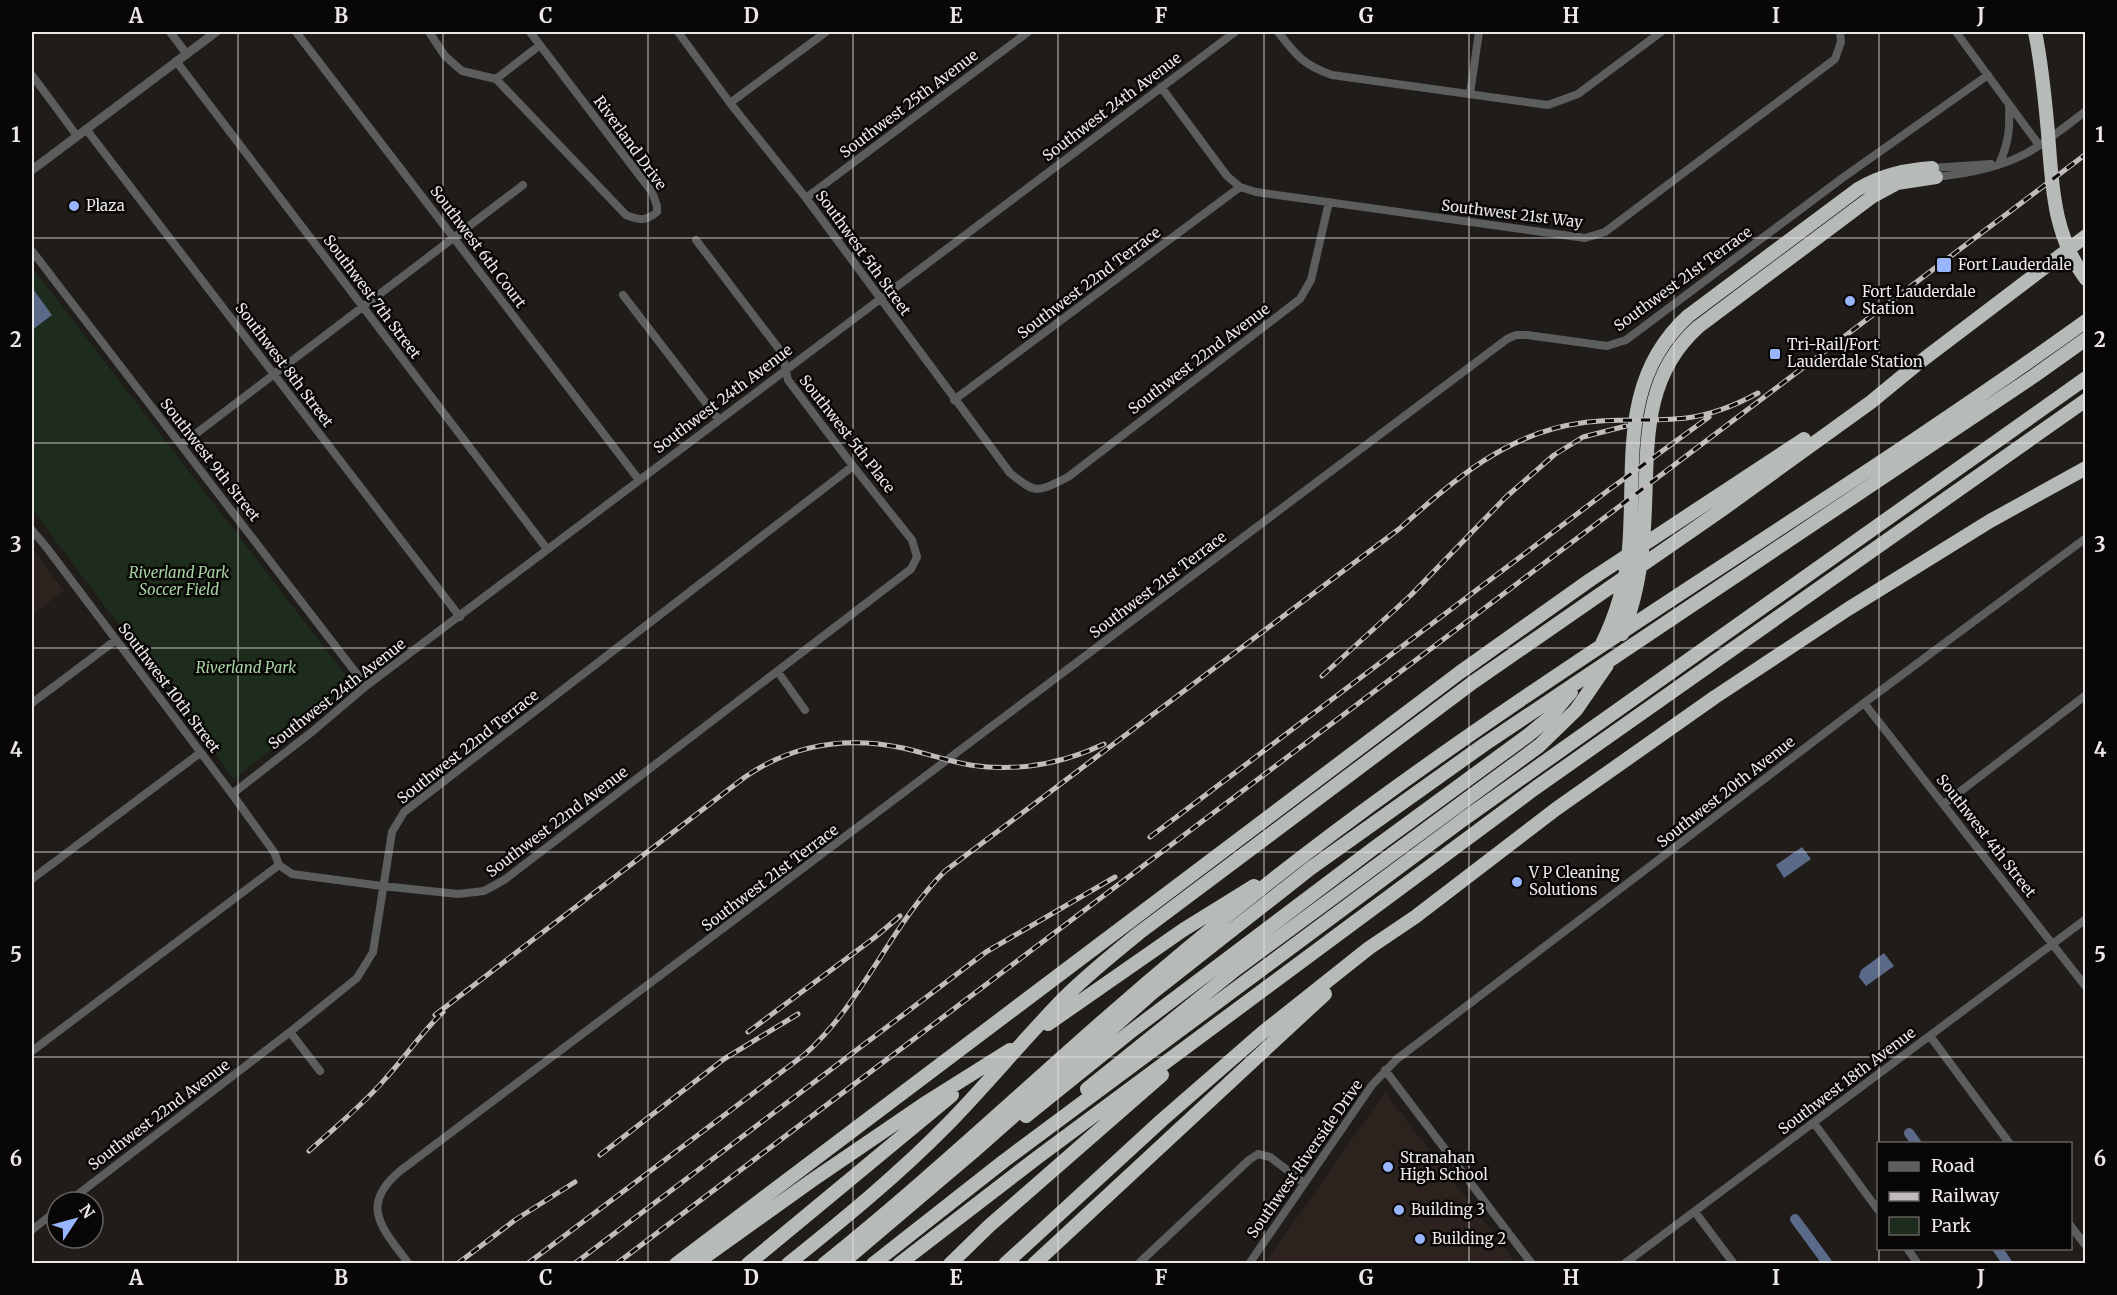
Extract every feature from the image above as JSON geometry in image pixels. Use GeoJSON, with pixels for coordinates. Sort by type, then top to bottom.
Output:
{"type":"FeatureCollection","features":[{"type":"Feature","properties":{"kind":"highway"},"geometry":{"type":"LineString","coordinates":[[2035,32],[2042,71],[2056,214],[2069,253],[2085,279]]}},
{"type":"Feature","properties":{"kind":"highway"},"geometry":{"type":"LineString","coordinates":[[1004,1161],[1103,1076],[1218,983],[1490,772],[1558,708],[1586,673],[1615,614],[1626,572],[1629,548],[1635,419],[1645,378],[1660,349],[1680,323],[1866,184],[1895,172],[1934,172]]}},
{"type":"Feature","properties":{"kind":"highway"},"geometry":{"type":"LineString","coordinates":[[905,1210],[940,1187],[1137,1027],[1365,855],[1490,772],[1539,746],[1558,729],[1585,699],[1612,656],[1628,620],[1639,581],[1650,416],[1657,386],[1670,359],[1691,333],[1881,191],[1934,172]]}},
{"type":"Feature","properties":{"kind":"highway"},"geometry":{"type":"LineString","coordinates":[[788,1263],[884,1185],[924,1149],[1064,998],[1139,933],[1472,683],[1760,482],[1870,402],[2085,236]]}},
{"type":"Feature","properties":{"kind":"highway"},"geometry":{"type":"LineString","coordinates":[[695,1263],[811,1181],[924,1104],[993,1061],[1183,930],[1306,853],[1496,717],[1980,395],[2085,321]]}},
{"type":"Feature","properties":{"kind":"highway"},"geometry":{"type":"LineString","coordinates":[[841,1263],[905,1210],[1152,993],[1318,862],[1485,744],[2027,381],[2085,339]]}},
{"type":"Feature","properties":{"kind":"highway"},"geometry":{"type":"LineString","coordinates":[[676,1263],[1477,660],[1590,580],[1916,365]]}},
{"type":"Feature","properties":{"kind":"highway"},"geometry":{"type":"LineString","coordinates":[[873,1263],[1004,1161],[1471,813],[2085,378]]}},
{"type":"Feature","properties":{"kind":"highway"},"geometry":{"type":"LineString","coordinates":[[899,1263],[1038,1156],[1543,782],[2085,400]]}},
{"type":"Feature","properties":{"kind":"highway"},"geometry":{"type":"LineString","coordinates":[[1005,1263],[1240,1052],[1369,948],[1556,809],[1715,697],[1910,570],[1990,521],[2085,468]]}},
{"type":"Feature","properties":{"kind":"highway"},"geometry":{"type":"LineString","coordinates":[[824,1263],[953,1154],[1146,984],[1306,853]]}},
{"type":"Feature","properties":{"kind":"highway"},"geometry":{"type":"LineString","coordinates":[[1034,1263],[1287,1028],[1414,916]]}},
{"type":"Feature","properties":{"kind":"highway"},"geometry":{"type":"LineString","coordinates":[[950,1263],[1224,1019]]}},
{"type":"Feature","properties":{"kind":"highway"},"geometry":{"type":"LineString","coordinates":[[748,1263],[993,1061]]}},
{"type":"Feature","properties":{"kind":"street"},"geometry":{"type":"LineString","coordinates":[[170,32],[186,54]]}},
{"type":"Feature","properties":{"kind":"street"},"geometry":{"type":"LineString","coordinates":[[32,170],[216,32]]}},
{"type":"Feature","properties":{"kind":"street","name":"Southwest 6th Court"},"geometry":{"type":"LineString","coordinates":[[296,32],[639,480]]}},
{"type":"Feature","properties":{"kind":"street"},"geometry":{"type":"LineString","coordinates":[[429,32],[445,56],[462,71],[496,80],[540,45],[530,32]]}},
{"type":"Feature","properties":{"kind":"street","name":"Southwest 5th Street"},"geometry":{"type":"LineString","coordinates":[[678,32],[730,104],[806,198],[1010,473],[1029,489]]}},
{"type":"Feature","properties":{"kind":"street"},"geometry":{"type":"LineString","coordinates":[[730,104],[826,32]]}},
{"type":"Feature","properties":{"kind":"street","name":"Southwest 25th Avenue"},"geometry":{"type":"LineString","coordinates":[[806,198],[1028,32]]}},
{"type":"Feature","properties":{"kind":"street","name":"Southwest 24th Avenue"},"geometry":{"type":"LineString","coordinates":[[232,794],[366,686],[1235,32]]}},
{"type":"Feature","properties":{"kind":"street"},"geometry":{"type":"LineString","coordinates":[[1278,32],[1296,56],[1315,69],[1332,75],[1548,105],[1578,94],[1661,32]]}},
{"type":"Feature","properties":{"kind":"street"},"geometry":{"type":"LineString","coordinates":[[1470,94],[1479,32]]}},
{"type":"Feature","properties":{"kind":"street","name":"Southwest 21st Way"},"geometry":{"type":"LineString","coordinates":[[1240,187],[1329,202],[1585,238],[1605,232],[1835,58],[1841,42],[1840,32]]}},
{"type":"Feature","properties":{"kind":"street"},"geometry":{"type":"LineString","coordinates":[[1956,32],[2039,145]]}},
{"type":"Feature","properties":{"kind":"street","name":"Riverland Drive"},"geometry":{"type":"LineString","coordinates":[[496,80],[626,215],[643,220],[652,217],[657,212],[657,206],[652,192],[540,45]]}},
{"type":"Feature","properties":{"kind":"street","name":"Southwest 7th Street"},"geometry":{"type":"LineString","coordinates":[[176,62],[547,549]]}},
{"type":"Feature","properties":{"kind":"street"},"geometry":{"type":"LineString","coordinates":[[32,75],[77,136]]}},
{"type":"Feature","properties":{"kind":"street","name":"Southwest 21st Terrace"},"geometry":{"type":"LineString","coordinates":[[409,1263],[380,1223],[377,1214],[377,1202],[385,1185],[400,1171],[1507,339],[1527,335],[1607,346],[1626,340],[1814,199],[1988,75]]}},
{"type":"Feature","properties":{"kind":"street"},"geometry":{"type":"LineString","coordinates":[[1161,87],[1227,176],[1240,187]]}},
{"type":"Feature","properties":{"kind":"street"},"geometry":{"type":"LineString","coordinates":[[1999,164],[2007,149],[2009,138],[2009,103]]}},
{"type":"Feature","properties":{"kind":"street"},"geometry":{"type":"LineString","coordinates":[[1934,172],[1999,164],[2015,159],[2039,145],[2085,111]]}},
{"type":"Feature","properties":{"kind":"street","name":"Southwest 8th Street"},"geometry":{"type":"LineString","coordinates":[[86,129],[460,617]]}},
{"type":"Feature","properties":{"kind":"street"},"geometry":{"type":"LineString","coordinates":[[182,445],[523,184]]}},
{"type":"Feature","properties":{"kind":"street","name":"Southwest 22nd Terrace"},"geometry":{"type":"LineString","coordinates":[[954,400],[1240,187]]}},
{"type":"Feature","properties":{"kind":"street","name":"Southwest 22nd Avenue"},"geometry":{"type":"LineString","coordinates":[[1029,489],[1045,489],[1068,477],[1300,299],[1311,280],[1329,202]]}},
{"type":"Feature","properties":{"kind":"street","name":"Southwest 5th Place"},"geometry":{"type":"LineString","coordinates":[[696,240],[782,353],[788,380],[912,540],[917,557]]}},
{"type":"Feature","properties":{"kind":"street","name":"Southwest 9th Street"},"geometry":{"type":"LineString","coordinates":[[32,251],[366,686]]}},
{"type":"Feature","properties":{"kind":"street"},"geometry":{"type":"LineString","coordinates":[[623,295],[719,420]]}},
{"type":"Feature","properties":{"kind":"street","name":"Southwest 22nd Terrace"},"geometry":{"type":"LineString","coordinates":[[382,886],[392,832],[404,813],[853,466]]}},
{"type":"Feature","properties":{"kind":"street","name":"Southwest 10th Street"},"geometry":{"type":"LineString","coordinates":[[32,530],[232,794],[274,852],[279,865]]}},
{"type":"Feature","properties":{"kind":"street","name":"Southwest 20th Avenue"},"geometry":{"type":"LineString","coordinates":[[1385,1070],[1864,703],[2085,538]]}},
{"type":"Feature","properties":{"kind":"street","name":"Southwest 22nd Avenue"},"geometry":{"type":"LineString","coordinates":[[84,1190],[357,978],[373,952],[382,886],[458,894],[484,891],[504,880],[911,569],[917,557]]}},
{"type":"Feature","properties":{"kind":"street"},"geometry":{"type":"LineString","coordinates":[[32,703],[116,640]]}},
{"type":"Feature","properties":{"kind":"street"},"geometry":{"type":"LineString","coordinates":[[778,672],[805,710]]}},
{"type":"Feature","properties":{"kind":"street"},"geometry":{"type":"LineString","coordinates":[[1944,804],[2085,695]]}},
{"type":"Feature","properties":{"kind":"street","name":"Southwest 4th Street"},"geometry":{"type":"LineString","coordinates":[[1864,703],[2085,987]]}},
{"type":"Feature","properties":{"kind":"street"},"geometry":{"type":"LineString","coordinates":[[32,879],[200,753]]}},
{"type":"Feature","properties":{"kind":"street"},"geometry":{"type":"LineString","coordinates":[[32,1051],[279,865],[292,873],[382,886]]}},
{"type":"Feature","properties":{"kind":"street","name":"Southwest 18th Avenue"},"geometry":{"type":"LineString","coordinates":[[1624,1263],[2085,919]]}},
{"type":"Feature","properties":{"kind":"street"},"geometry":{"type":"LineString","coordinates":[[290,1032],[320,1071]]}},
{"type":"Feature","properties":{"kind":"street"},"geometry":{"type":"LineString","coordinates":[[1930,1036],[2009,1142]]}},
{"type":"Feature","properties":{"kind":"street"},"geometry":{"type":"LineString","coordinates":[[1385,1070],[1532,1263]]}},
{"type":"Feature","properties":{"kind":"street","name":"Southwest Riverside Drive"},"geometry":{"type":"LineString","coordinates":[[1249,1263],[1372,1085],[1385,1070]]}},
{"type":"Feature","properties":{"kind":"street"},"geometry":{"type":"LineString","coordinates":[[1814,1123],[1877,1209]]}},
{"type":"Feature","properties":{"kind":"street"},"geometry":{"type":"LineString","coordinates":[[1138,1263],[1258,1154],[1270,1157],[1304,1183]]}},
{"type":"Feature","properties":{"kind":"street"},"geometry":{"type":"LineString","coordinates":[[1695,1212],[1734,1263]]}},
{"type":"Feature","properties":{"kind":"street"},"geometry":{"type":"LineString","coordinates":[[32,1230],[45,1220]]}},
{"type":"Feature","properties":{"kind":"street"},"geometry":{"type":"LineString","coordinates":[[2072,1229],[2085,1246]]}},
{"type":"Feature","properties":{"kind":"street"},"geometry":{"type":"LineString","coordinates":[[1908,1250],[1918,1263]]}},
{"type":"Feature","properties":{"kind":"shaded area"},"geometry":{"type":"Polygon","coordinates":[[[32,547],[64,591],[32,615],[32,547]]]}},
{"type":"Feature","properties":{"kind":"shaded area","name":"Stranahan High School"},"geometry":{"type":"Polygon","coordinates":[[[1385,1092],[1453,1181],[1516,1263],[1265,1263],[1385,1092]]]}},
{"type":"Feature","properties":{"kind":"green space","name":"Riverland Park"},"geometry":{"type":"Polygon","coordinates":[[[32,267],[353,685],[234,779],[32,509],[32,267]]]}},
{"type":"Feature","properties":{"kind":"water"},"geometry":{"type":"Polygon","coordinates":[[[32,290],[52,315],[32,330],[32,290]]]}},
{"type":"Feature","properties":{"kind":"water"},"geometry":{"type":"Polygon","coordinates":[[[1802,847],[1811,859],[1784,878],[1776,865],[1802,847]]]}},
{"type":"Feature","properties":{"kind":"water"},"geometry":{"type":"Polygon","coordinates":[[[1884,953],[1894,966],[1866,986],[1859,977],[1861,970],[1884,953]]]}},
{"type":"Feature","properties":{"kind":"waterway"},"geometry":{"type":"LineString","coordinates":[[1909,1133],[1916,1142]]}},
{"type":"Feature","properties":{"kind":"waterway"},"geometry":{"type":"LineString","coordinates":[[1795,1219],[1828,1264]]}},
{"type":"Feature","properties":{"kind":"waterway"},"geometry":{"type":"LineString","coordinates":[[1998,1250],[2008,1264]]}},
{"type":"Feature","properties":{"kind":"railway"},"geometry":{"type":"LineString","coordinates":[[616,1264],[2086,154]]}},
{"type":"Feature","properties":{"kind":"railway"},"geometry":{"type":"LineString","coordinates":[[527,1264],[804,1055],[843,1012],[908,916],[945,871],[1399,529],[1482,462],[1505,448],[1554,428],[1581,423],[1695,417],[1723,409],[1758,393]]}},
{"type":"Feature","properties":{"kind":"railway"},"geometry":{"type":"LineString","coordinates":[[1150,837],[1610,489],[1709,417]]}},
{"type":"Feature","properties":{"kind":"railway"},"geometry":{"type":"LineString","coordinates":[[1322,676],[1411,595],[1506,497],[1554,455],[1583,437],[1626,426]]}},
{"type":"Feature","properties":{"kind":"railway"},"geometry":{"type":"LineString","coordinates":[[435,1015],[745,777],[782,757],[821,746],[861,743],[903,748],[970,765],[1022,767],[1072,757],[1104,744]]}},
{"type":"Feature","properties":{"kind":"railway"},"geometry":{"type":"LineString","coordinates":[[574,1264],[986,952],[1115,877]]}},
{"type":"Feature","properties":{"kind":"railway"},"geometry":{"type":"LineString","coordinates":[[748,1032],[900,916]]}},
{"type":"Feature","properties":{"kind":"railway"},"geometry":{"type":"LineString","coordinates":[[309,1151],[377,1088],[443,1012]]}},
{"type":"Feature","properties":{"kind":"railway"},"geometry":{"type":"LineString","coordinates":[[600,1155],[724,1059],[798,1014]]}},
{"type":"Feature","properties":{"kind":"railway"},"geometry":{"type":"LineString","coordinates":[[457,1264],[515,1220],[575,1182]]}},
{"type":"Feature","properties":{"kind":"place","name":"Plaza"},"geometry":{"type":"Point","coordinates":[74,206]}},
{"type":"Feature","properties":{"kind":"place","name":"Fort Lauderdale"},"geometry":{"type":"Point","coordinates":[1944,265]}},
{"type":"Feature","properties":{"kind":"place","name":"Fort Lauderdale Station"},"geometry":{"type":"Point","coordinates":[1850,301]}},
{"type":"Feature","properties":{"kind":"place","name":"Tri-Rail/Fort Lauderdale Station"},"geometry":{"type":"Point","coordinates":[1775,354]}},
{"type":"Feature","properties":{"kind":"place","name":"V P Cleaning Solutions"},"geometry":{"type":"Point","coordinates":[1517,882]}},
{"type":"Feature","properties":{"kind":"place","name":"Stranahan High School"},"geometry":{"type":"Point","coordinates":[1388,1167]}},
{"type":"Feature","properties":{"kind":"place","name":"Building 3"},"geometry":{"type":"Point","coordinates":[1399,1210]}},
{"type":"Feature","properties":{"kind":"place","name":"Building 2"},"geometry":{"type":"Point","coordinates":[1420,1239]}},
{"type":"Feature","properties":{"kind":"park label","name":"Riverland Park Soccer Field"},"geometry":{"type":"Point","coordinates":[179,582]}}]}
